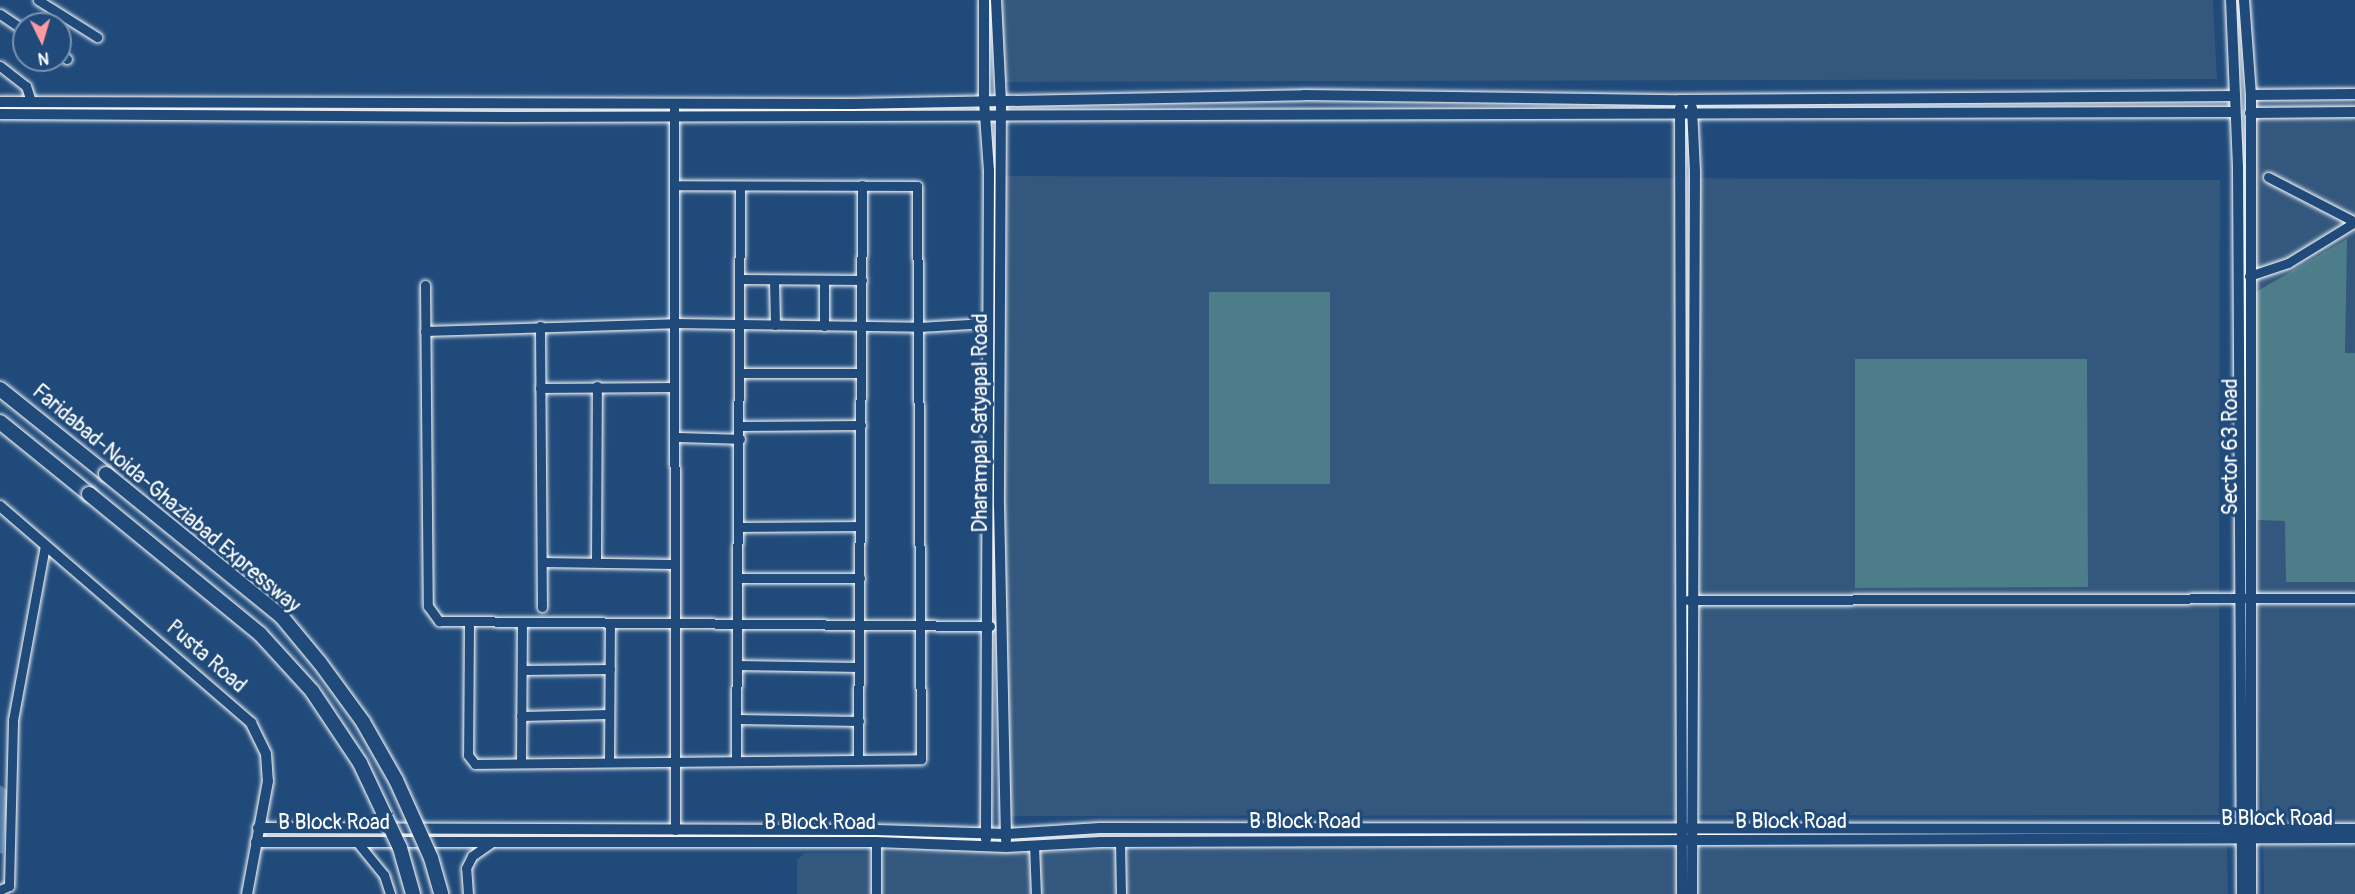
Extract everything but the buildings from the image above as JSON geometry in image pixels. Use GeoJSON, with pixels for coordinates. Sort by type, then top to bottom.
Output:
{"type":"FeatureCollection","features":[{"type":"Feature","properties":{"kind":"main road","name":"Faridabad-Noida-Ghaziabad Expressway"},"geometry":{"type":"LineString","coordinates":[[0,389],[281,616],[320,663],[363,722],[396,780],[431,858],[441,894]]}},
{"type":"Feature","properties":{"kind":"main road","name":"Faridabad-Noida-Ghaziabad Expressway"},"geometry":{"type":"LineString","coordinates":[[0,422],[260,634],[312,691],[360,763],[397,840],[413,894]]}},
{"type":"Feature","properties":{"kind":"street"},"geometry":{"type":"LineString","coordinates":[[38,0],[97,37]]}},
{"type":"Feature","properties":{"kind":"street","name":"Dharampal Satyapal Road"},"geometry":{"type":"LineString","coordinates":[[984,0],[984,101],[989,170],[986,323],[990,626],[986,845]]}},
{"type":"Feature","properties":{"kind":"street","name":"Dharampal Satyapal Road"},"geometry":{"type":"LineString","coordinates":[[996,0],[1001,101],[999,505],[1006,846]]}},
{"type":"Feature","properties":{"kind":"street","name":"Sector 63 Road"},"geometry":{"type":"LineString","coordinates":[[2231,0],[2245,597],[2246,834],[2242,894]]}},
{"type":"Feature","properties":{"kind":"street","name":"Sector 63 Road"},"geometry":{"type":"LineString","coordinates":[[2244,0],[2251,95],[2245,597]]}},
{"type":"Feature","properties":{"kind":"street"},"geometry":{"type":"LineString","coordinates":[[0,66],[26,86],[30,101]]}},
{"type":"Feature","properties":{"kind":"street"},"geometry":{"type":"LineString","coordinates":[[2251,95],[2355,94]]}},
{"type":"Feature","properties":{"kind":"street"},"geometry":{"type":"LineString","coordinates":[[0,102],[674,103],[1001,101],[1304,95],[1679,100],[2235,96]]}},
{"type":"Feature","properties":{"kind":"street"},"geometry":{"type":"LineString","coordinates":[[1686,113],[1691,99]]}},
{"type":"Feature","properties":{"kind":"street"},"geometry":{"type":"LineString","coordinates":[[1679,100],[1686,113],[1695,184],[1686,600],[1687,836],[1692,894]]}},
{"type":"Feature","properties":{"kind":"street"},"geometry":{"type":"LineString","coordinates":[[674,103],[676,185],[672,624],[675,830]]}},
{"type":"Feature","properties":{"kind":"street"},"geometry":{"type":"LineString","coordinates":[[2250,113],[2355,111]]}},
{"type":"Feature","properties":{"kind":"street"},"geometry":{"type":"LineString","coordinates":[[0,114],[674,116],[2235,112]]}},
{"type":"Feature","properties":{"kind":"street"},"geometry":{"type":"LineString","coordinates":[[2268,177],[2355,222]]}},
{"type":"Feature","properties":{"kind":"street"},"geometry":{"type":"LineString","coordinates":[[470,623],[468,758],[475,764],[921,759],[918,186],[676,185]]}},
{"type":"Feature","properties":{"kind":"street"},"geometry":{"type":"LineString","coordinates":[[858,760],[862,185]]}},
{"type":"Feature","properties":{"kind":"street"},"geometry":{"type":"LineString","coordinates":[[736,761],[741,373],[740,186]]}},
{"type":"Feature","properties":{"kind":"street"},"geometry":{"type":"LineString","coordinates":[[2249,276],[2288,263],[2355,222]]}},
{"type":"Feature","properties":{"kind":"street"},"geometry":{"type":"LineString","coordinates":[[741,279],[862,280]]}},
{"type":"Feature","properties":{"kind":"street"},"geometry":{"type":"LineString","coordinates":[[774,280],[775,326]]}},
{"type":"Feature","properties":{"kind":"street"},"geometry":{"type":"LineString","coordinates":[[824,280],[824,326]]}},
{"type":"Feature","properties":{"kind":"street"},"geometry":{"type":"LineString","coordinates":[[425,285],[428,606],[439,621],[990,626]]}},
{"type":"Feature","properties":{"kind":"street"},"geometry":{"type":"LineString","coordinates":[[425,331],[674,323],[741,326],[919,327],[986,323]]}},
{"type":"Feature","properties":{"kind":"street"},"geometry":{"type":"LineString","coordinates":[[540,326],[543,607]]}},
{"type":"Feature","properties":{"kind":"street"},"geometry":{"type":"LineString","coordinates":[[741,373],[861,373]]}},
{"type":"Feature","properties":{"kind":"street"},"geometry":{"type":"LineString","coordinates":[[596,562],[597,386]]}},
{"type":"Feature","properties":{"kind":"street"},"geometry":{"type":"LineString","coordinates":[[540,388],[674,387]]}},
{"type":"Feature","properties":{"kind":"street"},"geometry":{"type":"LineString","coordinates":[[740,426],[861,425]]}},
{"type":"Feature","properties":{"kind":"street"},"geometry":{"type":"LineString","coordinates":[[674,437],[740,439]]}},
{"type":"Feature","properties":{"kind":"street","name":"Pusta Road"},"geometry":{"type":"LineString","coordinates":[[0,506],[250,723],[261,741],[268,767],[247,894]]}},
{"type":"Feature","properties":{"kind":"street"},"geometry":{"type":"LineString","coordinates":[[739,527],[860,526]]}},
{"type":"Feature","properties":{"kind":"street"},"geometry":{"type":"LineString","coordinates":[[5,891],[13,720],[45,545]]}},
{"type":"Feature","properties":{"kind":"street"},"geometry":{"type":"LineString","coordinates":[[542,562],[673,564]]}},
{"type":"Feature","properties":{"kind":"street"},"geometry":{"type":"LineString","coordinates":[[738,578],[860,578]]}},
{"type":"Feature","properties":{"kind":"street"},"geometry":{"type":"LineString","coordinates":[[1686,600],[2355,598]]}},
{"type":"Feature","properties":{"kind":"street"},"geometry":{"type":"LineString","coordinates":[[521,763],[522,623]]}},
{"type":"Feature","properties":{"kind":"street"},"geometry":{"type":"LineString","coordinates":[[609,762],[610,623]]}},
{"type":"Feature","properties":{"kind":"street"},"geometry":{"type":"LineString","coordinates":[[737,665],[859,667]]}},
{"type":"Feature","properties":{"kind":"street"},"geometry":{"type":"LineString","coordinates":[[523,670],[610,669]]}},
{"type":"Feature","properties":{"kind":"street"},"geometry":{"type":"LineString","coordinates":[[521,716],[609,714]]}},
{"type":"Feature","properties":{"kind":"street"},"geometry":{"type":"LineString","coordinates":[[737,719],[859,721]]}},
{"type":"Feature","properties":{"kind":"street","name":"B Block Road"},"geometry":{"type":"LineString","coordinates":[[258,828],[1006,834],[1100,828],[1687,836]]}},
{"type":"Feature","properties":{"kind":"street","name":"B Block Road"},"geometry":{"type":"LineString","coordinates":[[2246,834],[2355,829]]}},
{"type":"Feature","properties":{"kind":"street","name":"Sector 63 Road"},"geometry":{"type":"LineString","coordinates":[[2246,834],[2251,894]]}},
{"type":"Feature","properties":{"kind":"street","name":"B Block Road"},"geometry":{"type":"LineString","coordinates":[[256,842],[876,842],[1006,846],[1120,842],[1687,836],[2246,834],[2355,838]]}},
{"type":"Feature","properties":{"kind":"street"},"geometry":{"type":"LineString","coordinates":[[1682,894],[1687,836]]}},
{"type":"Feature","properties":{"kind":"street"},"geometry":{"type":"LineString","coordinates":[[357,842],[384,875],[390,894]]}},
{"type":"Feature","properties":{"kind":"street"},"geometry":{"type":"LineString","coordinates":[[468,894],[466,868],[472,856],[492,842]]}},
{"type":"Feature","properties":{"kind":"street"},"geometry":{"type":"LineString","coordinates":[[876,842],[876,894]]}},
{"type":"Feature","properties":{"kind":"street"},"geometry":{"type":"LineString","coordinates":[[1120,842],[1121,894]]}},
{"type":"Feature","properties":{"kind":"street"},"geometry":{"type":"LineString","coordinates":[[1034,845],[1036,894]]}},
{"type":"Feature","properties":{"kind":"shaded area"},"geometry":{"type":"Polygon","coordinates":[[[1003,0],[2213,0],[2217,79],[1003,82],[1003,0]]]}},
{"type":"Feature","properties":{"kind":"shaded area"},"geometry":{"type":"Polygon","coordinates":[[[2355,103],[2355,894],[2264,894],[2247,105],[2355,103]]]}},
{"type":"Feature","properties":{"kind":"shaded area"},"geometry":{"type":"Polygon","coordinates":[[[991,176],[2220,180],[2219,815],[1003,816],[991,176]]]}},
{"type":"Feature","properties":{"kind":"shaded area"},"geometry":{"type":"Polygon","coordinates":[[[0,785],[8,791],[3,854],[0,853],[0,785]]]}},
{"type":"Feature","properties":{"kind":"shaded area"},"geometry":{"type":"Polygon","coordinates":[[[2227,847],[2228,894],[797,894],[797,860],[805,853],[2227,847]]]}},
{"type":"Feature","properties":{"kind":"green space"},"geometry":{"type":"Polygon","coordinates":[[[2347,239],[2345,353],[2355,353],[2355,582],[2286,582],[2285,521],[2257,520],[2256,292],[2347,239]]]}},
{"type":"Feature","properties":{"kind":"green space"},"geometry":{"type":"Polygon","coordinates":[[[1209,292],[1330,292],[1330,484],[1209,484],[1209,292]]]}},
{"type":"Feature","properties":{"kind":"green space"},"geometry":{"type":"Polygon","coordinates":[[[1855,359],[2087,359],[2088,587],[1855,588],[1855,359]]]}}]}
